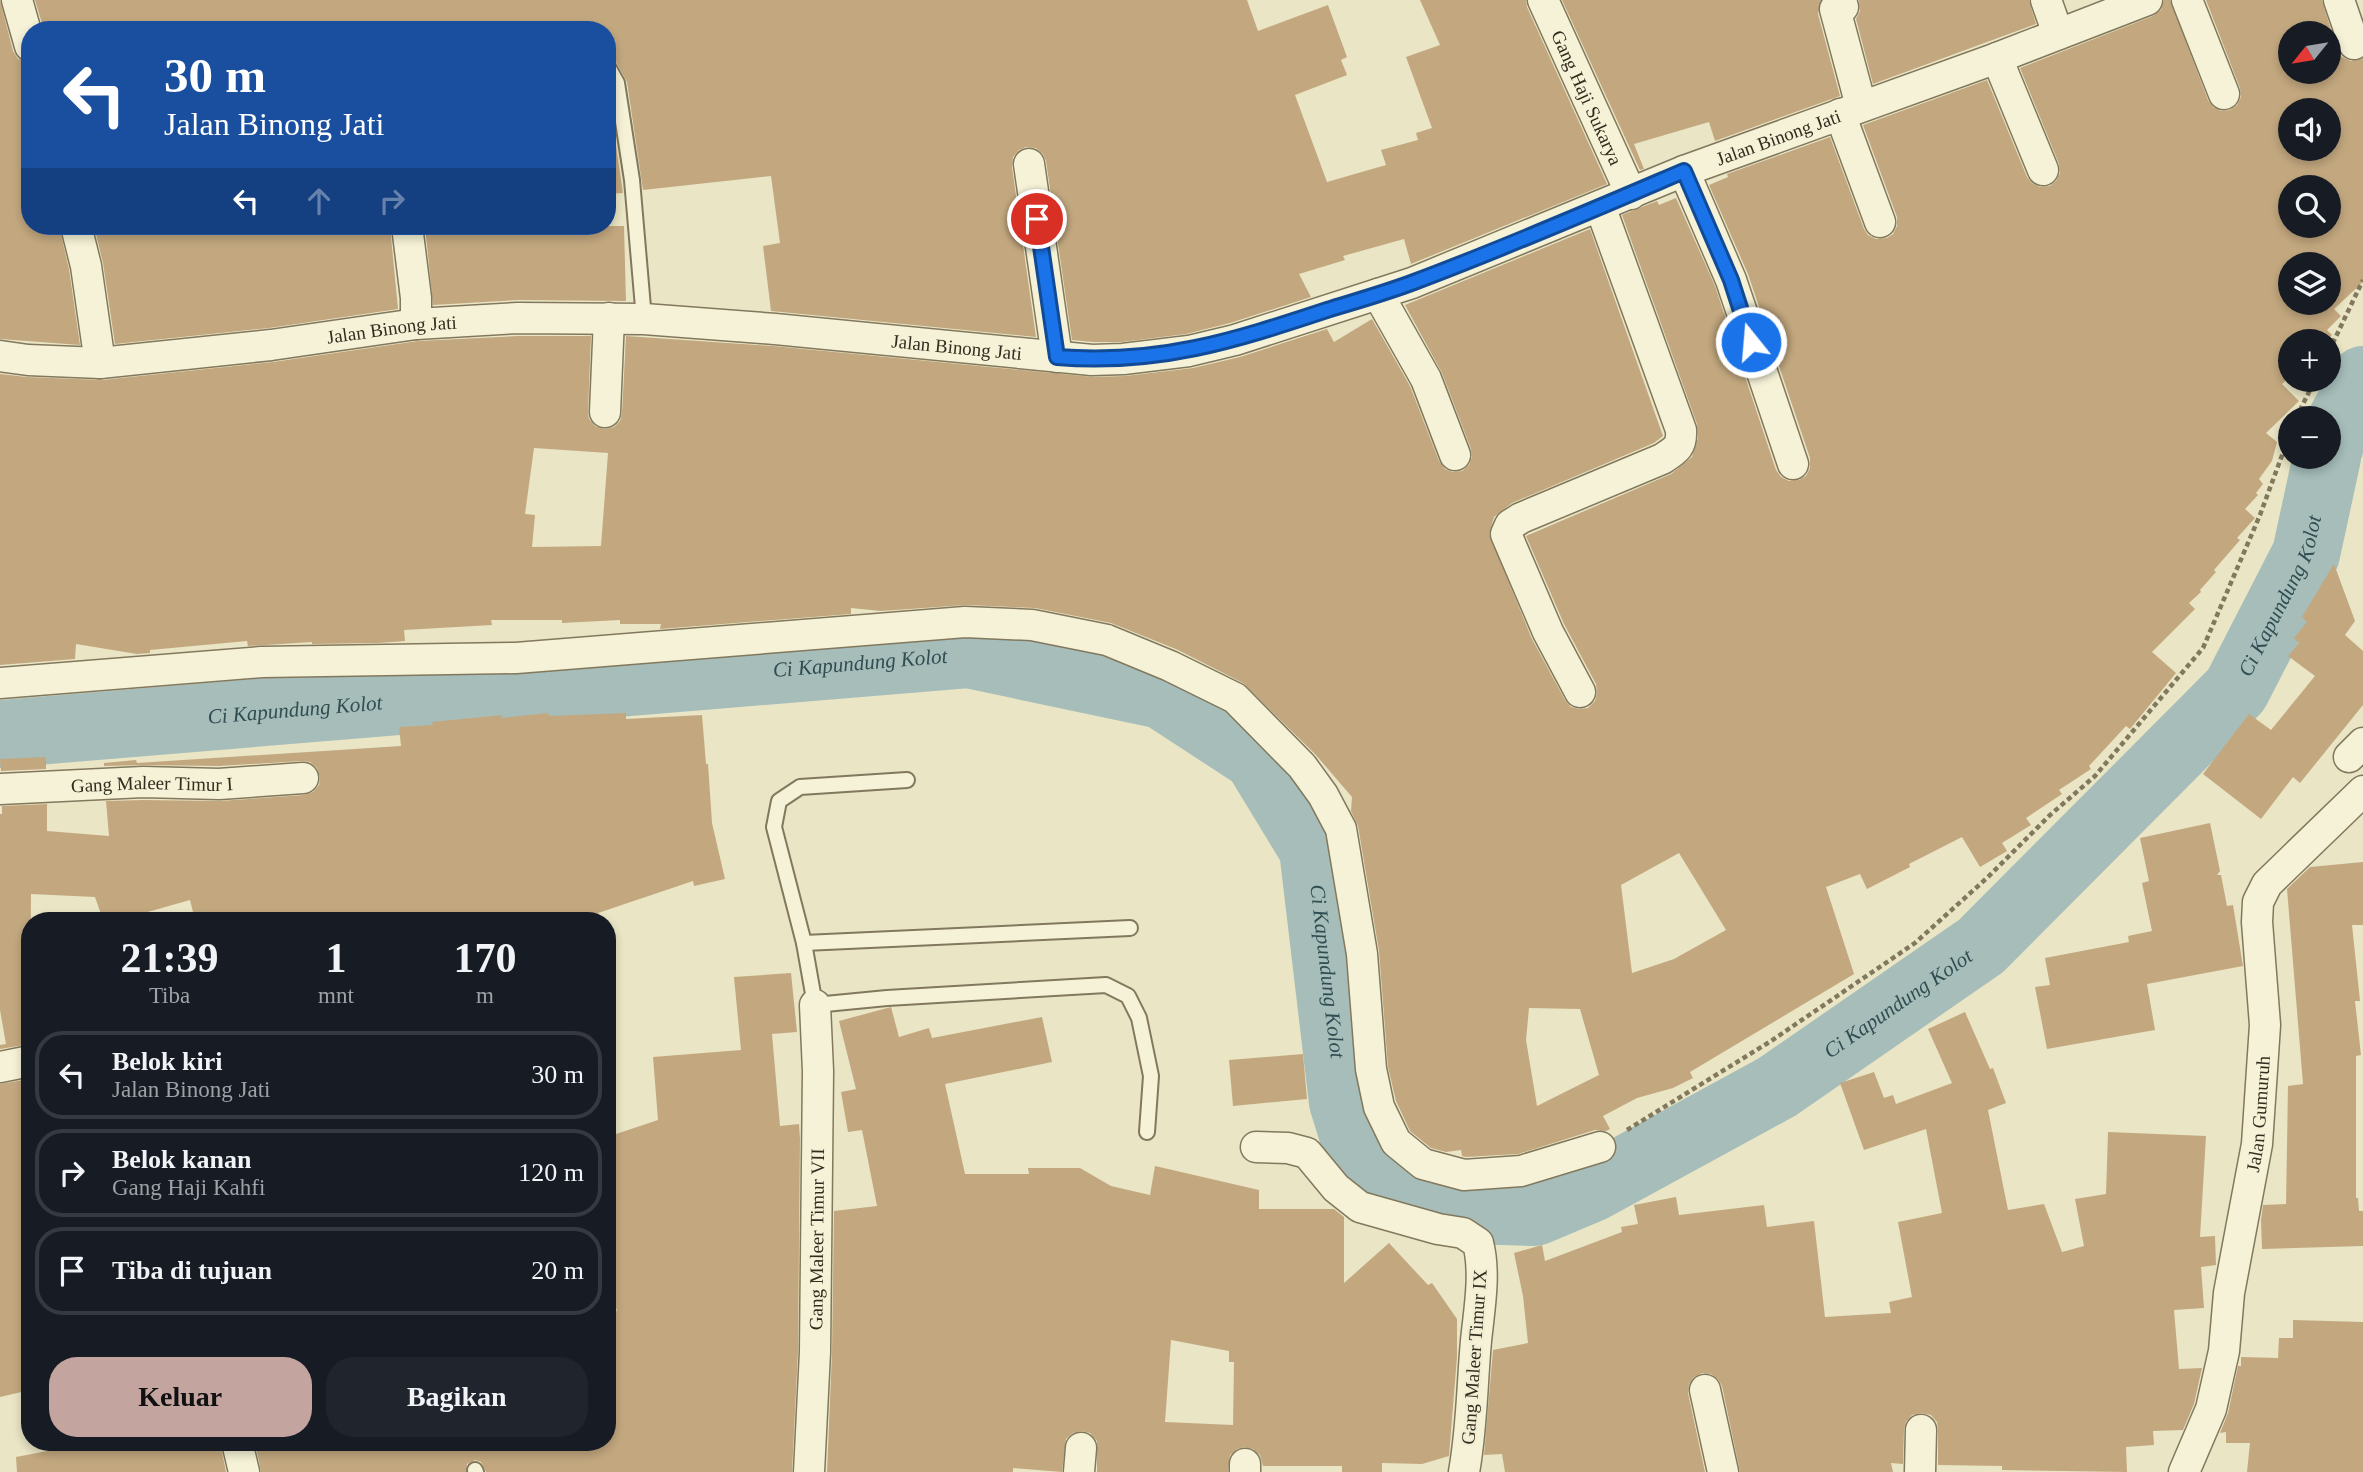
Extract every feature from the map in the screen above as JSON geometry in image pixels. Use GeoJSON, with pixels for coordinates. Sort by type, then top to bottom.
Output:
{"type":"FeatureCollection","features":[{"type":"Feature","properties":{"kind":"street"},"geometry":{"type":"LineString","coordinates":[[17,0],[23,21]]}},
{"type":"Feature","properties":{"kind":"street","name":"Gang Haji Sukarya"},"geometry":{"type":"LineString","coordinates":[[1544,0],[1631,194]]}},
{"type":"Feature","properties":{"kind":"street"},"geometry":{"type":"LineString","coordinates":[[1840,0],[1843,7],[1835,9],[1850,110],[1880,222]]}},
{"type":"Feature","properties":{"kind":"street"},"geometry":{"type":"LineString","coordinates":[[2046,0],[2058,34]]}},
{"type":"Feature","properties":{"kind":"street","name":"Jalan Binong Jati"},"geometry":{"type":"LineString","coordinates":[[0,356],[100,363],[271,345],[416,324],[518,317],[644,319],[788,330],[1093,360],[1189,351],[1235,340],[1412,283],[1684,171],[1997,58],[2147,0]]}},
{"type":"Feature","properties":{"kind":"street"},"geometry":{"type":"LineString","coordinates":[[2187,0],[2224,94]]}},
{"type":"Feature","properties":{"kind":"street"},"geometry":{"type":"LineString","coordinates":[[2339,0],[2354,44]]}},
{"type":"Feature","properties":{"kind":"street"},"geometry":{"type":"LineString","coordinates":[[1997,58],[2043,170]]}},
{"type":"Feature","properties":{"kind":"street"},"geometry":{"type":"LineString","coordinates":[[1029,164],[1057,357]]}},
{"type":"Feature","properties":{"kind":"street"},"geometry":{"type":"LineString","coordinates":[[1684,171],[1731,280],[1793,464]]}},
{"type":"Feature","properties":{"kind":"street"},"geometry":{"type":"LineString","coordinates":[[1580,692],[1548,632],[1506,534],[1510,525],[1521,518],[1662,459],[1675,451],[1681,441],[1681,430],[1600,206]]}},
{"type":"Feature","properties":{"kind":"street"},"geometry":{"type":"LineString","coordinates":[[78,235],[86,266],[100,363]]}},
{"type":"Feature","properties":{"kind":"street"},"geometry":{"type":"LineString","coordinates":[[408,235],[416,324]]}},
{"type":"Feature","properties":{"kind":"street"},"geometry":{"type":"LineString","coordinates":[[1378,294],[1426,379],[1455,455]]}},
{"type":"Feature","properties":{"kind":"street"},"geometry":{"type":"LineString","coordinates":[[605,412],[609,318]]}},
{"type":"Feature","properties":{"kind":"street"},"geometry":{"type":"LineString","coordinates":[[0,683],[262,662],[516,658],[965,622],[1032,625],[1107,640],[1170,666],[1235,698],[1302,766],[1323,795],[1341,829],[1362,954],[1371,1069],[1379,1107],[1396,1142],[1423,1164],[1464,1175],[1521,1171],[1600,1147]]}},
{"type":"Feature","properties":{"kind":"street","name":"Gang Maleer Timur I"},"geometry":{"type":"LineString","coordinates":[[0,789],[143,782],[219,784],[303,778]]}},
{"type":"Feature","properties":{"kind":"street","name":"Jalan Gumuruh"},"geometry":{"type":"LineString","coordinates":[[2184,1472],[2211,1409],[2224,1351],[2229,1293],[2257,1144],[2264,1025],[2258,902],[2267,884],[2363,790]]}},
{"type":"Feature","properties":{"kind":"street","name":"Gang Maleer Timur VII"},"geometry":{"type":"LineString","coordinates":[[809,1472],[815,1339],[818,1071],[815,1005]]}},
{"type":"Feature","properties":{"kind":"street"},"geometry":{"type":"LineString","coordinates":[[0,1067],[21,1062]]}},
{"type":"Feature","properties":{"kind":"street","name":"Gang Maleer Timur IX"},"geometry":{"type":"LineString","coordinates":[[1256,1147],[1288,1148],[1307,1153],[1336,1188],[1360,1207],[1438,1229],[1463,1233],[1478,1243],[1480,1300],[1473,1408],[1464,1472]]}},
{"type":"Feature","properties":{"kind":"street"},"geometry":{"type":"LineString","coordinates":[[1704,1390],[1723,1472]]}},
{"type":"Feature","properties":{"kind":"street"},"geometry":{"type":"LineString","coordinates":[[1920,1472],[1921,1430]]}},
{"type":"Feature","properties":{"kind":"street"},"geometry":{"type":"LineString","coordinates":[[239,1451],[243,1472]]}},
{"type":"Feature","properties":{"kind":"lane"},"geometry":{"type":"LineString","coordinates":[[616,80],[632,180],[644,319]]}},
{"type":"Feature","properties":{"kind":"lane"},"geometry":{"type":"LineString","coordinates":[[907,780],[800,787],[779,801],[774,827],[804,943],[815,1005],[1106,985],[1128,996],[1139,1018],[1151,1076],[1147,1132]]}},
{"type":"Feature","properties":{"kind":"lane"},"geometry":{"type":"LineString","coordinates":[[804,943],[1130,928]]}},
{"type":"Feature","properties":{"kind":"path"},"geometry":{"type":"LineString","coordinates":[[2340,329],[2363,280]]}},
{"type":"Feature","properties":{"kind":"path"},"geometry":{"type":"LineString","coordinates":[[1600,1147],[1772,1041],[1915,943],[2095,776],[2203,648],[2278,466]]}},
{"type":"Feature","properties":{"kind":"building"},"geometry":{"type":"Polygon","coordinates":[[[0,0],[13,51],[21,60],[21,235],[61,235],[80,345],[0,339],[0,0]]]}},
{"type":"Feature","properties":{"kind":"building"},"geometry":{"type":"Polygon","coordinates":[[[35,0],[1247,0],[1258,31],[1328,5],[1347,57],[1341,60],[1347,75],[1295,95],[1327,182],[1386,165],[1381,150],[1418,140],[1416,133],[1432,128],[1406,57],[1440,45],[1420,0],[1526,0],[1607,184],[1411,264],[1404,239],[1343,256],[1345,260],[1299,274],[1311,297],[1230,323],[1186,334],[1122,342],[1093,342],[1072,340],[1046,161],[1036,148],[1026,147],[1013,157],[1012,167],[1036,337],[771,311],[763,246],[780,243],[771,176],[643,190],[627,82],[616,62],[616,21],[41,21],[35,0]]]}},
{"type":"Feature","properties":{"kind":"building"},"geometry":{"type":"Polygon","coordinates":[[[1562,0],[1821,0],[1818,14],[1840,96],[1715,141],[1709,122],[1634,144],[1644,169],[1640,170],[1562,0]]]}},
{"type":"Feature","properties":{"kind":"building"},"geometry":{"type":"Polygon","coordinates":[[[1859,0],[2029,0],[2036,24],[1873,84],[1856,19],[1860,11],[1859,0]]]}},
{"type":"Feature","properties":{"kind":"building"},"geometry":{"type":"Polygon","coordinates":[[[2164,0],[2170,0],[2208,100],[2213,107],[2221,111],[2230,110],[2237,105],[2241,97],[2240,88],[2206,0],[2322,0],[2328,21],[2278,21],[2278,84],[2342,84],[2342,57],[2351,61],[2363,58],[2363,282],[2341,302],[2341,252],[2278,252],[2278,315],[2341,316],[2328,329],[2278,329],[2278,392],[2290,392],[2299,401],[2294,406],[2278,406],[2278,421],[2266,433],[2277,442],[2272,461],[2259,479],[2263,484],[2256,493],[2258,495],[2245,509],[2255,518],[2237,538],[2240,540],[2214,570],[2216,572],[2201,592],[2189,603],[2195,609],[2152,652],[2176,673],[2130,729],[2126,726],[2089,766],[2091,769],[2059,790],[2062,794],[2026,818],[2031,825],[2002,843],[2007,851],[1980,867],[1962,837],[1867,889],[1860,874],[1826,887],[1854,974],[1690,1072],[1693,1078],[1673,1088],[1637,1098],[1603,1116],[1610,1129],[1606,1131],[1595,1130],[1518,1154],[1466,1157],[1462,1156],[1461,1150],[1446,1152],[1431,1148],[1410,1131],[1396,1101],[1388,1067],[1379,951],[1358,826],[1351,811],[1352,797],[1315,754],[1243,683],[1178,650],[1111,623],[1035,608],[966,605],[881,611],[851,608],[851,614],[660,629],[661,624],[620,624],[620,620],[562,623],[562,620],[491,620],[492,625],[404,630],[405,641],[378,643],[312,642],[248,646],[247,641],[150,650],[150,653],[137,654],[76,644],[75,659],[0,665],[0,374],[102,380],[273,362],[418,341],[518,336],[591,336],[589,419],[595,426],[605,429],[614,427],[620,421],[622,413],[626,336],[773,346],[1093,377],[1193,368],[1240,357],[1327,329],[1334,342],[1372,319],[1410,386],[1439,461],[1445,469],[1453,472],[1462,471],[1469,465],[1471,449],[1442,373],[1405,305],[1590,229],[1663,436],[1654,443],[1512,503],[1494,517],[1489,534],[1532,639],[1565,700],[1571,707],[1588,708],[1595,701],[1596,684],[1564,624],[1526,536],[1671,474],[1692,457],[1698,438],[1697,424],[1622,215],[1657,201],[1659,205],[1676,198],[1715,286],[1776,470],[1781,477],[1789,481],[1799,480],[1806,476],[1810,468],[1810,458],[1748,274],[1709,185],[1728,177],[1727,174],[1830,137],[1864,229],[1876,239],[1887,238],[1897,226],[1897,217],[1863,125],[1987,80],[2027,177],[2040,187],[2050,186],[2060,173],[2059,164],[2020,68],[2153,16],[2161,10],[2164,0]],[[534,448],[525,514],[535,515],[532,547],[601,546],[608,453],[534,448]],[[1679,853],[1621,885],[1632,973],[1674,959],[1726,930],[1679,853]],[[1529,1008],[1526,1040],[1537,1106],[1599,1075],[1580,1009],[1529,1008]]]}},
{"type":"Feature","properties":{"kind":"building"},"geometry":{"type":"Polygon","coordinates":[[[616,146],[623,193],[616,193],[616,146]]]}},
{"type":"Feature","properties":{"kind":"building"},"geometry":{"type":"Polygon","coordinates":[[[616,226],[624,226],[626,301],[518,300],[433,305],[426,235],[616,235],[616,226]]]}},
{"type":"Feature","properties":{"kind":"building"},"geometry":{"type":"Polygon","coordinates":[[[96,235],[391,235],[398,309],[269,328],[115,344],[96,235]]]}},
{"type":"Feature","properties":{"kind":"building"},"geometry":{"type":"Polygon","coordinates":[[[2334,564],[2355,621],[2345,635],[2363,651],[2363,705],[2300,783],[2293,777],[2261,819],[2203,774],[2249,714],[2271,730],[2315,676],[2288,656],[2299,643],[2294,638],[2307,622],[2302,617],[2334,564]]]}},
{"type":"Feature","properties":{"kind":"building"},"geometry":{"type":"Polygon","coordinates":[[[548,713],[549,716],[626,713],[626,719],[702,715],[712,823],[725,879],[694,886],[693,881],[601,912],[193,912],[190,900],[148,912],[100,912],[95,897],[31,894],[31,912],[21,912],[21,1046],[0,1049],[0,1045],[6,1044],[0,1010],[2,806],[47,804],[47,831],[109,836],[106,801],[220,801],[304,795],[313,792],[319,785],[320,777],[317,768],[310,762],[302,761],[219,766],[104,766],[104,763],[401,746],[399,727],[502,715],[502,718],[548,713]]]}},
{"type":"Feature","properties":{"kind":"building"},"geometry":{"type":"Polygon","coordinates":[[[46,757],[46,769],[1,771],[0,759],[46,757]]]}},
{"type":"Feature","properties":{"kind":"building"},"geometry":{"type":"Polygon","coordinates":[[[2210,823],[2220,871],[2217,875],[2221,875],[2227,906],[2233,905],[2243,966],[2147,984],[2155,1030],[2047,1049],[2035,987],[2050,985],[2045,958],[2129,942],[2128,936],[2152,931],[2142,883],[2149,881],[2140,838],[2210,823]]]}},
{"type":"Feature","properties":{"kind":"building"},"geometry":{"type":"Polygon","coordinates":[[[2363,862],[2363,925],[2352,925],[2360,1001],[2355,1001],[2361,1055],[2356,1056],[2356,1198],[2359,1211],[2363,1211],[2363,1246],[2262,1249],[2263,1205],[2286,1204],[2288,1086],[2303,1084],[2287,889],[2310,867],[2363,862]]]}},
{"type":"Feature","properties":{"kind":"building"},"geometry":{"type":"Polygon","coordinates":[[[791,973],[797,1032],[772,1034],[780,1126],[799,1124],[800,1139],[798,1351],[792,1472],[486,1472],[481,1462],[475,1460],[467,1464],[466,1472],[261,1472],[257,1451],[616,1451],[616,1134],[658,1120],[653,1057],[741,1050],[734,977],[791,973]]]}},
{"type":"Feature","properties":{"kind":"building"},"geometry":{"type":"Polygon","coordinates":[[[891,1007],[899,1037],[929,1028],[932,1038],[1042,1017],[1052,1062],[945,1084],[965,1174],[1029,1174],[1028,1168],[1080,1168],[1111,1186],[1150,1195],[1155,1166],[1259,1190],[1259,1209],[1334,1209],[1344,1217],[1344,1283],[1389,1243],[1428,1285],[1432,1283],[1457,1319],[1457,1357],[1449,1456],[1422,1464],[1382,1463],[1382,1472],[1342,1472],[1342,1466],[1263,1466],[1260,1455],[1253,1449],[1244,1447],[1230,1455],[1228,1472],[1097,1472],[1097,1441],[1090,1433],[1082,1431],[1073,1433],[1066,1439],[1062,1472],[1013,1468],[1013,1472],[827,1472],[834,1211],[877,1206],[862,1130],[848,1132],[841,1092],[856,1089],[839,1021],[891,1007]],[[1171,1340],[1165,1422],[1233,1425],[1234,1362],[1229,1362],[1229,1351],[1171,1340]]]}},
{"type":"Feature","properties":{"kind":"building"},"geometry":{"type":"Polygon","coordinates":[[[1965,1012],[1990,1069],[1993,1068],[2006,1103],[1988,1110],[2008,1210],[2044,1204],[2062,1252],[2084,1246],[2075,1199],[2106,1194],[2108,1132],[2206,1136],[2200,1237],[2215,1236],[2216,1265],[2201,1267],[2204,1308],[2174,1310],[2179,1369],[2202,1368],[2194,1404],[2183,1430],[2153,1431],[2154,1445],[2126,1447],[2127,1472],[2002,1470],[2002,1466],[1938,1465],[1937,1422],[1931,1415],[1921,1413],[1912,1415],[1906,1422],[1903,1464],[1891,1463],[1893,1472],[1740,1472],[1722,1386],[1711,1374],[1702,1373],[1693,1378],[1688,1393],[1705,1472],[1505,1472],[1502,1454],[1484,1455],[1493,1350],[1528,1343],[1523,1296],[1514,1253],[1542,1245],[1545,1261],[1622,1232],[1621,1227],[1638,1224],[1634,1205],[1676,1197],[1679,1215],[1764,1205],[1767,1227],[1814,1221],[1825,1317],[1891,1313],[1889,1302],[1912,1297],[1898,1222],[1942,1213],[1926,1129],[1864,1150],[1840,1083],[1874,1072],[1884,1098],[1893,1095],[1896,1104],[1952,1083],[1928,1029],[1965,1012]]]}},
{"type":"Feature","properties":{"kind":"building"},"geometry":{"type":"Polygon","coordinates":[[[1303,1054],[1307,1099],[1233,1106],[1229,1060],[1303,1054]]]}},
{"type":"Feature","properties":{"kind":"building"},"geometry":{"type":"Polygon","coordinates":[[[21,1080],[21,1392],[0,1397],[0,1084],[21,1080]]]}},
{"type":"Feature","properties":{"kind":"building"},"geometry":{"type":"Polygon","coordinates":[[[2293,1320],[2363,1322],[2363,1472],[2247,1472],[2250,1443],[2226,1443],[2226,1432],[2220,1433],[2228,1413],[2238,1366],[2241,1366],[2241,1357],[2278,1358],[2279,1338],[2293,1338],[2293,1320]]]}},
{"type":"Feature","properties":{"kind":"building"},"geometry":{"type":"Polygon","coordinates":[[[48,1451],[222,1451],[226,1472],[17,1472],[16,1457],[48,1451]]]}},
{"type":"Feature","properties":{"kind":"waterway","name":"Ci Kapundung Kolot"},"geometry":{"type":"LineString","coordinates":[[2341,421],[2363,380]]}},
{"type":"Feature","properties":{"kind":"waterway","name":"Ci Kapundung Kolot"},"geometry":{"type":"LineString","coordinates":[[0,734],[968,654],[1162,695],[1257,757],[1313,849],[1343,1102],[1360,1157],[1394,1185],[1467,1210],[1535,1212],[1592,1188],[1777,1087],[1981,946],[2236,690],[2306,554],[2324,469]]}},
{"type":"Feature","properties":{"kind":"route"},"geometry":{"type":"LineString","coordinates":[[1037,219],[1057,357],[1122,359],[1189,351],[1235,340],[1412,283],[1684,171],[1731,280],[1751,342]]}}]}
